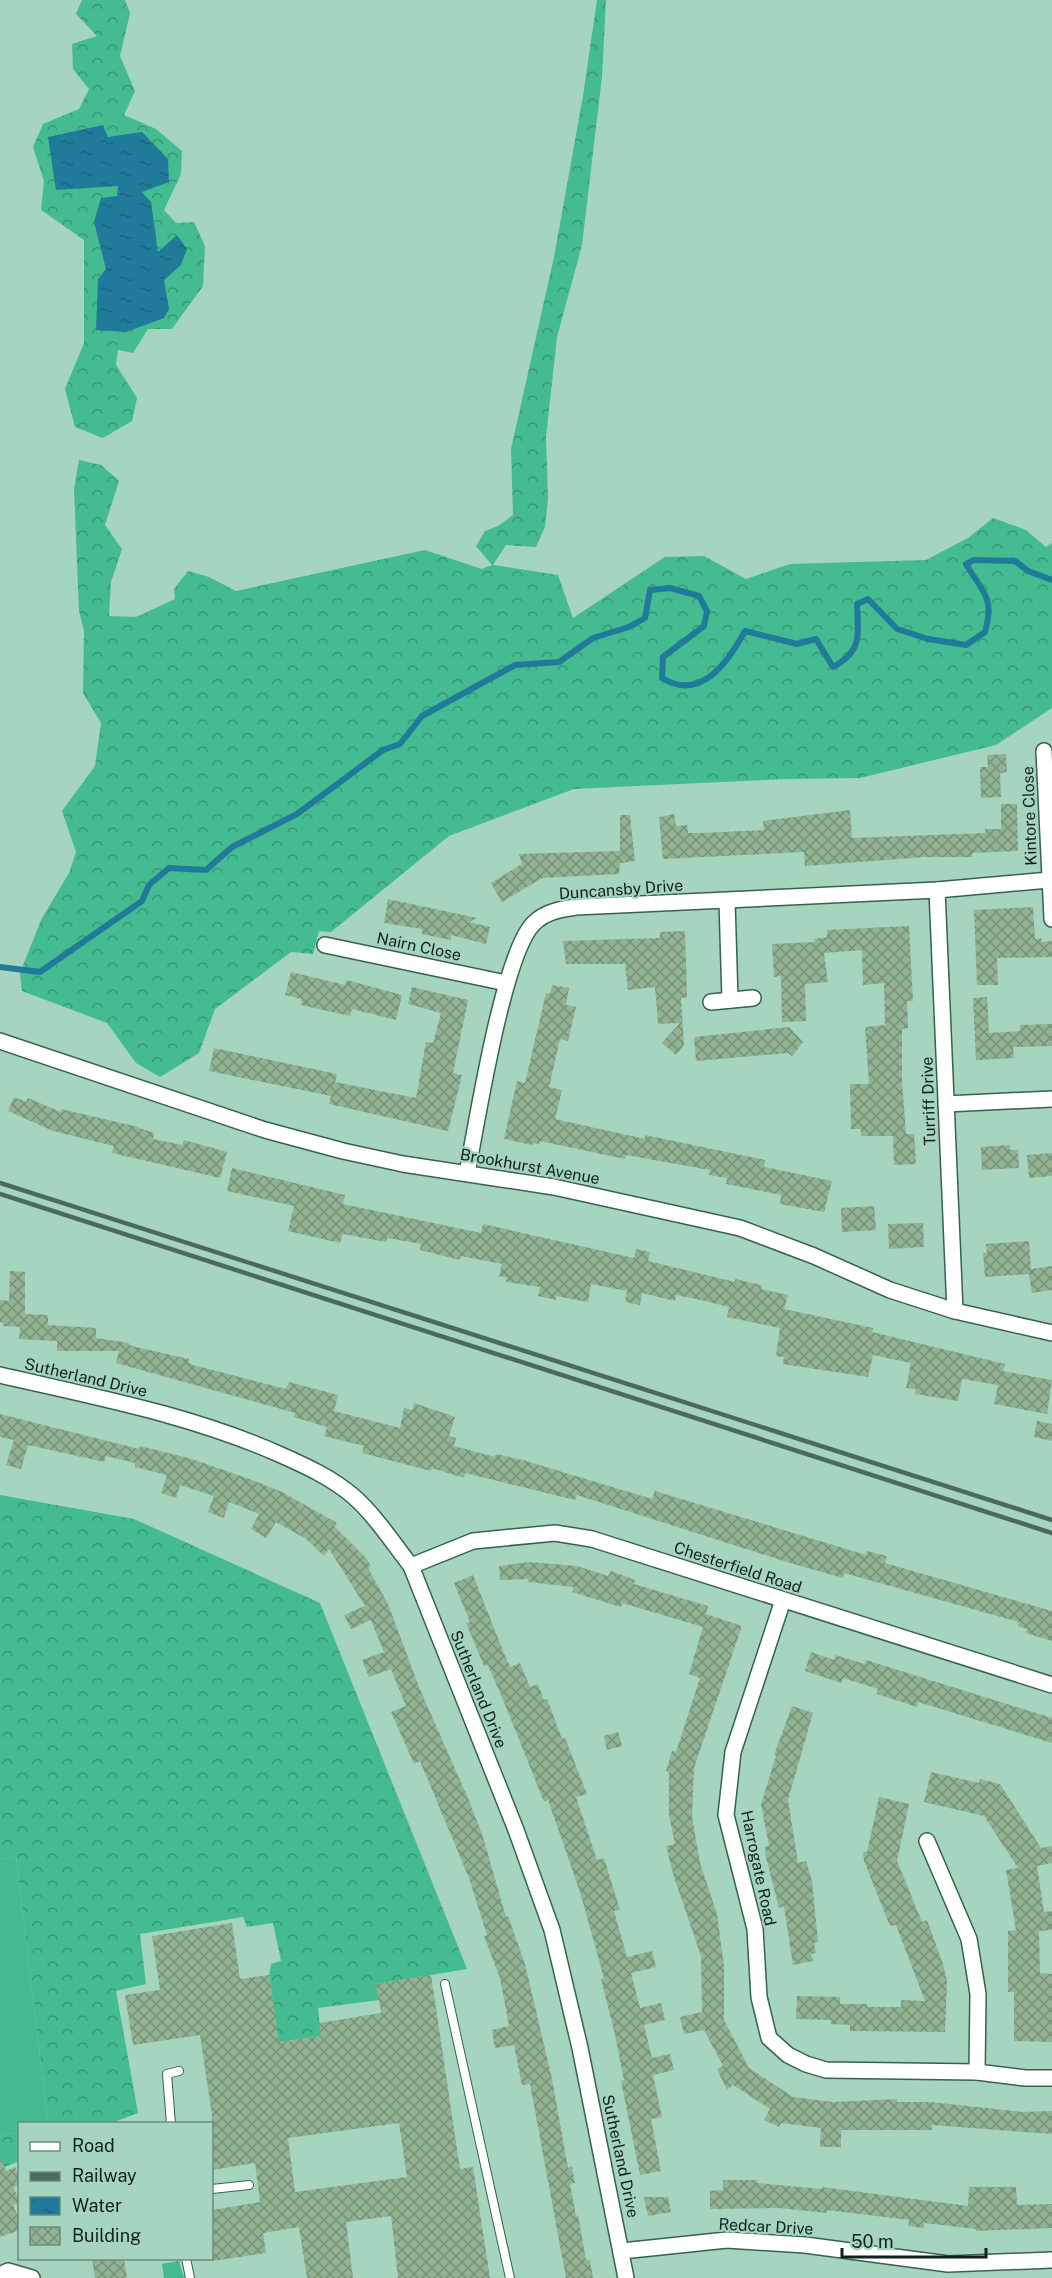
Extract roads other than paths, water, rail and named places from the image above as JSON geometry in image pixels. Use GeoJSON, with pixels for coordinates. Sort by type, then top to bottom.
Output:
{"type":"FeatureCollection","features":[{"type":"Feature","properties":{"kind":"street","name":"Kintore Close"},"geometry":{"type":"LineString","coordinates":[[1044,752],[1052,919]]}},
{"type":"Feature","properties":{"kind":"street","name":"Kintore Close"},"geometry":{"type":"LineString","coordinates":[[937,890],[1049,880]]}},
{"type":"Feature","properties":{"kind":"street","name":"Duncansby Drive"},"geometry":{"type":"LineString","coordinates":[[466,1173],[507,983],[525,935],[534,922],[554,911],[576,907],[937,890]]}},
{"type":"Feature","properties":{"kind":"street","name":"Turriff Drive"},"geometry":{"type":"LineString","coordinates":[[937,890],[955,1311]]}},
{"type":"Feature","properties":{"kind":"street"},"geometry":{"type":"LineString","coordinates":[[727,901],[730,1000]]}},
{"type":"Feature","properties":{"kind":"street","name":"Nairn Close"},"geometry":{"type":"LineString","coordinates":[[325,945],[507,983]]}},
{"type":"Feature","properties":{"kind":"street"},"geometry":{"type":"LineString","coordinates":[[711,1002],[753,998]]}},
{"type":"Feature","properties":{"kind":"street","name":"Brookhurst Avenue"},"geometry":{"type":"LineString","coordinates":[[0,1041],[266,1130],[403,1164],[617,1200],[740,1227],[814,1256],[890,1290],[955,1311],[1052,1333]]}},
{"type":"Feature","properties":{"kind":"street"},"geometry":{"type":"LineString","coordinates":[[946,1104],[1052,1099]]}},
{"type":"Feature","properties":{"kind":"street","name":"Sutherland Drive"},"geometry":{"type":"LineString","coordinates":[[0,1375],[172,1416],[223,1432],[309,1467],[353,1496],[390,1537],[411,1566],[516,1830],[552,1930],[580,2048],[626,2278]]}},
{"type":"Feature","properties":{"kind":"street","name":"Chesterfield Road"},"geometry":{"type":"LineString","coordinates":[[411,1566],[473,1541],[555,1533],[592,1539],[1052,1685]]}},
{"type":"Feature","properties":{"kind":"street","name":"Harrogate Road"},"geometry":{"type":"LineString","coordinates":[[783,1600],[733,1752],[726,1815],[755,1929],[759,1997],[769,2038],[788,2055],[826,2070],[977,2072],[1025,2078],[1052,2078]]}},
{"type":"Feature","properties":{"kind":"street"},"geometry":{"type":"LineString","coordinates":[[927,1840],[969,1939],[978,1994],[977,2072]]}},
{"type":"Feature","properties":{"kind":"street","name":"Redcar Drive"},"geometry":{"type":"LineString","coordinates":[[622,2251],[727,2240],[805,2245],[948,2264],[1052,2260]]}},
{"type":"Feature","properties":{"kind":"street"},"geometry":{"type":"LineString","coordinates":[[0,2275],[8,2271],[32,2278]]}},
{"type":"Feature","properties":{"kind":"lane"},"geometry":{"type":"LineString","coordinates":[[445,1984],[510,2278]]}},
{"type":"Feature","properties":{"kind":"lane"},"geometry":{"type":"LineString","coordinates":[[171,2122],[167,2074],[179,2072]]}},
{"type":"Feature","properties":{"kind":"lane"},"geometry":{"type":"LineString","coordinates":[[213,2189],[249,2185]]}},
{"type":"Feature","properties":{"kind":"lane"},"geometry":{"type":"LineString","coordinates":[[186,2260],[190,2278]]}},
{"type":"Feature","properties":{"kind":"water"},"geometry":{"type":"Polygon","coordinates":[[[103,125],[108,137],[142,132],[168,159],[169,182],[142,192],[151,202],[158,252],[177,235],[187,249],[181,265],[164,280],[169,309],[164,318],[126,332],[96,330],[98,279],[106,269],[94,222],[101,198],[117,196],[118,186],[56,190],[48,137],[103,125]]]}},
{"type":"Feature","properties":{"kind":"waterway"},"geometry":{"type":"LineString","coordinates":[[0,967],[40,972],[142,901],[149,885],[169,868],[206,870],[232,847],[297,814],[383,750],[400,744],[422,716],[515,665],[559,662],[593,638],[629,627],[645,618],[650,590],[670,588],[699,596],[707,611],[704,626],[663,657],[662,678],[676,684],[689,685],[701,682],[722,666],[745,631],[797,644],[816,639],[833,667],[850,655],[854,648],[858,633],[857,604],[868,599],[897,629],[928,639],[966,645],[985,632],[989,611],[986,596],[966,564],[974,560],[1015,561],[1028,571],[1052,580]]}},
{"type":"Feature","properties":{"kind":"railway"},"geometry":{"type":"LineString","coordinates":[[0,1183],[1052,1520]]}},
{"type":"Feature","properties":{"kind":"railway"},"geometry":{"type":"LineString","coordinates":[[0,1194],[1052,1533]]}}]}
